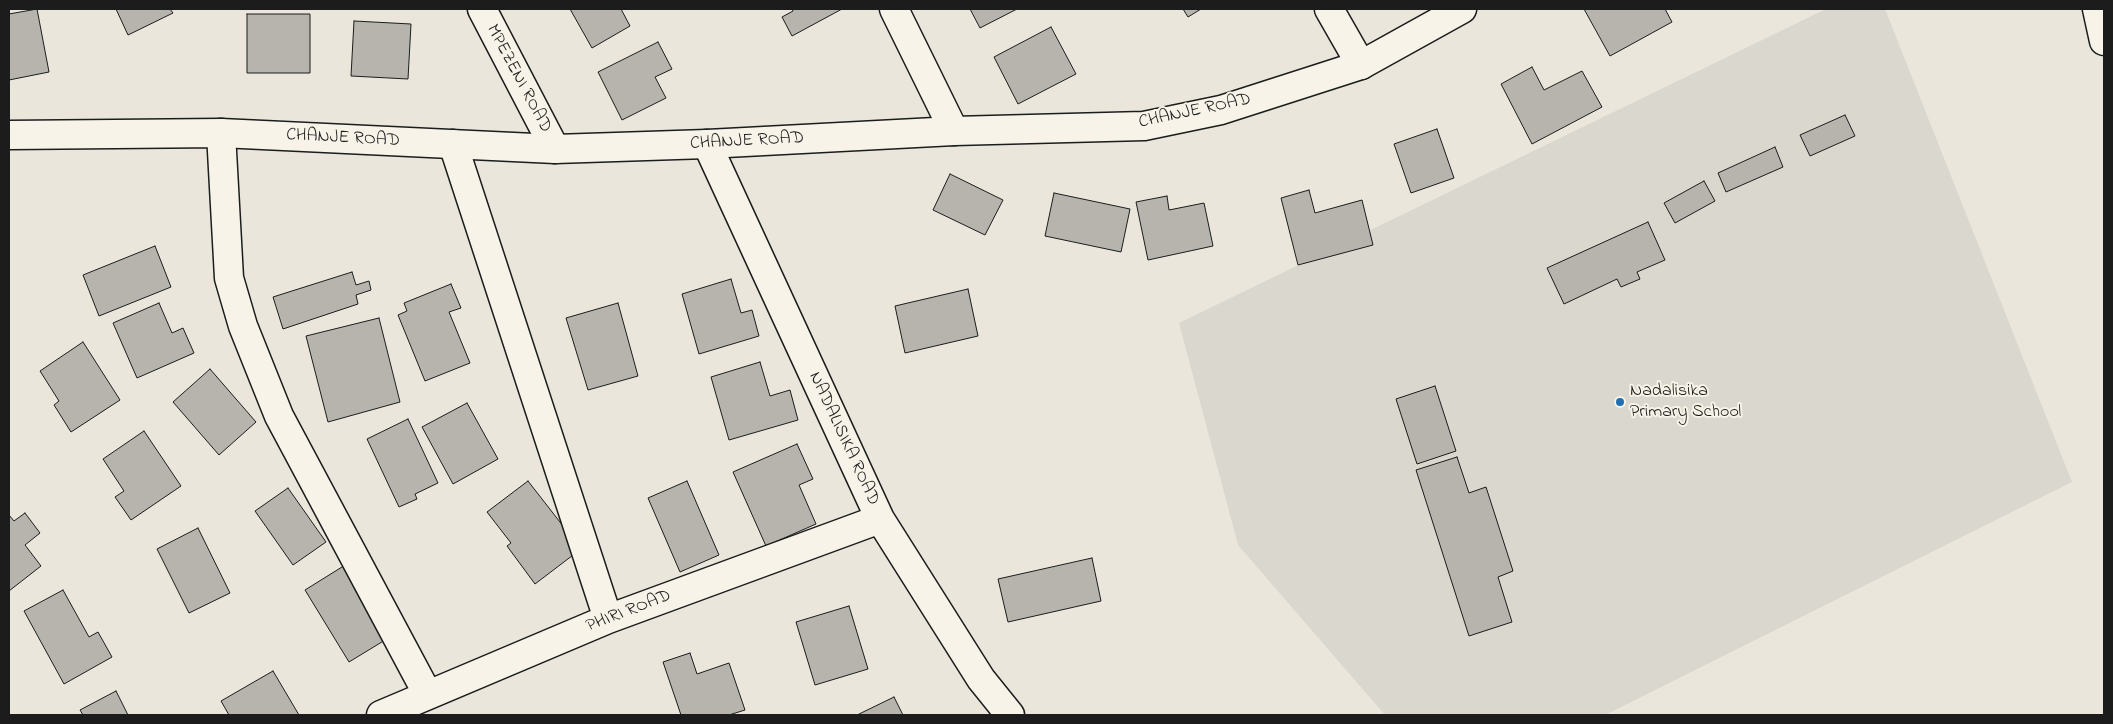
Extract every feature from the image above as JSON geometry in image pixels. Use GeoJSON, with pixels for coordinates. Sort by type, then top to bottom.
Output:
{"type":"FeatureCollection","features":[{"type":"Feature","properties":{"kind":"street","name":"MPEZENI ROAD"},"geometry":{"type":"LineString","coordinates":[[482,9],[555,149]]}},
{"type":"Feature","properties":{"kind":"street"},"geometry":{"type":"LineString","coordinates":[[894,9],[954,131]]}},
{"type":"Feature","properties":{"kind":"street"},"geometry":{"type":"LineString","coordinates":[[1329,9],[1361,66]]}},
{"type":"Feature","properties":{"kind":"street","name":"CHANJE ROAD"},"geometry":{"type":"LineString","coordinates":[[9,135],[221,133],[555,149],[707,144],[954,131],[1144,126],[1221,110],[1361,66],[1462,9]]}},
{"type":"Feature","properties":{"kind":"street"},"geometry":{"type":"LineString","coordinates":[[2097,9],[2104,41]]}},
{"type":"Feature","properties":{"kind":"street"},"geometry":{"type":"LineString","coordinates":[[221,133],[229,278],[243,326],[279,416],[428,695]]}},
{"type":"Feature","properties":{"kind":"street"},"geometry":{"type":"LineString","coordinates":[[453,144],[608,619]]}},
{"type":"Feature","properties":{"kind":"street","name":"NADALISIKA ROAD"},"geometry":{"type":"LineString","coordinates":[[707,144],[880,519],[981,679],[1010,715]]}},
{"type":"Feature","properties":{"kind":"street","name":"PHIRI ROAD"},"geometry":{"type":"LineString","coordinates":[[382,715],[608,619],[880,519]]}},
{"type":"Feature","properties":{"kind":"shaded area","name":"Nadalisika Primary School"},"geometry":{"type":"Polygon","coordinates":[[[1826,9],[1885,9],[2072,482],[1605,715],[1385,715],[1238,545],[1179,323],[1826,9]]]}},
{"type":"Feature","properties":{"kind":"building"},"geometry":{"type":"Polygon","coordinates":[[[37,9],[49,72],[9,80],[9,14],[37,9]]]}},
{"type":"Feature","properties":{"kind":"building"},"geometry":{"type":"Polygon","coordinates":[[[116,9],[170,9],[173,13],[128,35],[116,9]]]}},
{"type":"Feature","properties":{"kind":"building"},"geometry":{"type":"Polygon","coordinates":[[[570,9],[621,9],[630,26],[592,48],[570,9]]]}},
{"type":"Feature","properties":{"kind":"building"},"geometry":{"type":"Polygon","coordinates":[[[792,9],[842,9],[792,36],[782,17],[793,11],[792,9]]]}},
{"type":"Feature","properties":{"kind":"building"},"geometry":{"type":"Polygon","coordinates":[[[970,9],[1017,9],[980,28],[970,9]]]}},
{"type":"Feature","properties":{"kind":"building"},"geometry":{"type":"Polygon","coordinates":[[[1183,9],[1201,9],[1188,17],[1183,9]]]}},
{"type":"Feature","properties":{"kind":"building"},"geometry":{"type":"Polygon","coordinates":[[[1584,9],[1665,9],[1672,22],[1610,56],[1584,9]]]}},
{"type":"Feature","properties":{"kind":"building"},"geometry":{"type":"Polygon","coordinates":[[[247,14],[310,14],[310,73],[247,73],[247,14]]]}},
{"type":"Feature","properties":{"kind":"building"},"geometry":{"type":"Polygon","coordinates":[[[354,21],[411,24],[408,79],[351,76],[354,21]]]}},
{"type":"Feature","properties":{"kind":"building"},"geometry":{"type":"Polygon","coordinates":[[[1051,27],[1076,74],[1018,104],[994,57],[1051,27]]]}},
{"type":"Feature","properties":{"kind":"building"},"geometry":{"type":"Polygon","coordinates":[[[658,42],[672,69],[655,77],[666,98],[622,120],[598,72],[658,42]]]}},
{"type":"Feature","properties":{"kind":"building"},"geometry":{"type":"Polygon","coordinates":[[[1532,67],[1544,90],[1582,71],[1602,107],[1532,144],[1501,84],[1532,67]]]}},
{"type":"Feature","properties":{"kind":"building"},"geometry":{"type":"Polygon","coordinates":[[[1845,115],[1855,136],[1810,156],[1800,135],[1845,115]]]}},
{"type":"Feature","properties":{"kind":"building"},"geometry":{"type":"Polygon","coordinates":[[[1437,129],[1454,178],[1411,193],[1394,144],[1437,129]]]}},
{"type":"Feature","properties":{"kind":"building"},"geometry":{"type":"Polygon","coordinates":[[[1775,147],[1783,167],[1726,192],[1718,173],[1775,147]]]}},
{"type":"Feature","properties":{"kind":"building"},"geometry":{"type":"Polygon","coordinates":[[[950,174],[1003,200],[985,235],[933,210],[950,174]]]}},
{"type":"Feature","properties":{"kind":"building"},"geometry":{"type":"Polygon","coordinates":[[[1704,181],[1715,201],[1675,223],[1664,203],[1704,181]]]}},
{"type":"Feature","properties":{"kind":"building"},"geometry":{"type":"Polygon","coordinates":[[[1309,190],[1315,213],[1362,200],[1373,245],[1298,265],[1281,198],[1309,190]]]}},
{"type":"Feature","properties":{"kind":"building"},"geometry":{"type":"Polygon","coordinates":[[[1054,193],[1130,209],[1121,252],[1045,236],[1054,193]]]}},
{"type":"Feature","properties":{"kind":"building"},"geometry":{"type":"Polygon","coordinates":[[[1167,196],[1169,210],[1204,203],[1213,246],[1148,260],[1136,202],[1167,196]]]}},
{"type":"Feature","properties":{"kind":"building"},"geometry":{"type":"Polygon","coordinates":[[[1648,222],[1665,260],[1637,272],[1640,279],[1621,287],[1617,279],[1564,304],[1547,268],[1648,222]]]}},
{"type":"Feature","properties":{"kind":"building"},"geometry":{"type":"Polygon","coordinates":[[[155,246],[171,287],[99,316],[83,275],[155,246]]]}},
{"type":"Feature","properties":{"kind":"building"},"geometry":{"type":"Polygon","coordinates":[[[352,272],[356,285],[369,281],[371,290],[356,295],[358,304],[283,329],[273,297],[352,272]]]}},
{"type":"Feature","properties":{"kind":"building"},"geometry":{"type":"Polygon","coordinates":[[[731,279],[741,313],[752,310],[759,336],[699,354],[682,294],[731,279]]]}},
{"type":"Feature","properties":{"kind":"building"},"geometry":{"type":"Polygon","coordinates":[[[451,284],[461,308],[449,312],[470,363],[425,381],[398,315],[407,311],[404,303],[451,284]]]}},
{"type":"Feature","properties":{"kind":"building"},"geometry":{"type":"Polygon","coordinates":[[[968,289],[978,336],[905,353],[895,306],[968,289]]]}},
{"type":"Feature","properties":{"kind":"building"},"geometry":{"type":"Polygon","coordinates":[[[159,303],[172,333],[183,328],[194,353],[137,378],[113,323],[159,303]]]}},
{"type":"Feature","properties":{"kind":"building"},"geometry":{"type":"Polygon","coordinates":[[[618,303],[638,376],[588,390],[566,318],[618,303]]]}},
{"type":"Feature","properties":{"kind":"building"},"geometry":{"type":"Polygon","coordinates":[[[379,318],[400,402],[328,422],[306,336],[379,318]]]}},
{"type":"Feature","properties":{"kind":"building"},"geometry":{"type":"Polygon","coordinates":[[[83,342],[120,400],[71,432],[54,405],[59,401],[40,371],[83,342]]]}},
{"type":"Feature","properties":{"kind":"building"},"geometry":{"type":"Polygon","coordinates":[[[760,362],[770,396],[790,390],[798,420],[729,440],[711,377],[760,362]]]}},
{"type":"Feature","properties":{"kind":"building"},"geometry":{"type":"Polygon","coordinates":[[[210,369],[256,422],[219,455],[173,402],[210,369]]]}},
{"type":"Feature","properties":{"kind":"building"},"geometry":{"type":"Polygon","coordinates":[[[1435,386],[1456,451],[1417,464],[1396,399],[1435,386]]]}},
{"type":"Feature","properties":{"kind":"building"},"geometry":{"type":"Polygon","coordinates":[[[467,403],[498,459],[453,484],[422,427],[467,403]]]}},
{"type":"Feature","properties":{"kind":"building"},"geometry":{"type":"Polygon","coordinates":[[[408,419],[438,483],[415,494],[417,499],[399,507],[367,439],[408,419]]]}},
{"type":"Feature","properties":{"kind":"building"},"geometry":{"type":"Polygon","coordinates":[[[144,431],[181,486],[131,520],[115,497],[124,491],[103,459],[144,431]]]}},
{"type":"Feature","properties":{"kind":"building"},"geometry":{"type":"Polygon","coordinates":[[[797,444],[813,479],[799,485],[816,524],[766,546],[733,472],[797,444]]]}},
{"type":"Feature","properties":{"kind":"building"},"geometry":{"type":"Polygon","coordinates":[[[1457,457],[1469,493],[1486,487],[1513,571],[1498,577],[1512,622],[1469,636],[1416,470],[1457,457]]]}},
{"type":"Feature","properties":{"kind":"building"},"geometry":{"type":"Polygon","coordinates":[[[528,481],[581,549],[535,584],[507,546],[511,543],[487,512],[528,481]]]}},
{"type":"Feature","properties":{"kind":"building"},"geometry":{"type":"Polygon","coordinates":[[[687,481],[719,555],[680,572],[648,498],[687,481]]]}},
{"type":"Feature","properties":{"kind":"building"},"geometry":{"type":"Polygon","coordinates":[[[288,488],[326,542],[293,565],[255,511],[288,488]]]}},
{"type":"Feature","properties":{"kind":"building"},"geometry":{"type":"Polygon","coordinates":[[[25,513],[40,533],[25,545],[41,566],[9,591],[9,515],[14,521],[25,513]]]}},
{"type":"Feature","properties":{"kind":"building"},"geometry":{"type":"Polygon","coordinates":[[[198,528],[230,593],[189,613],[157,549],[198,528]]]}},
{"type":"Feature","properties":{"kind":"building"},"geometry":{"type":"Polygon","coordinates":[[[1092,558],[1101,601],[1008,622],[998,579],[1092,558]]]}},
{"type":"Feature","properties":{"kind":"building"},"geometry":{"type":"Polygon","coordinates":[[[350,562],[395,634],[349,662],[305,590],[350,562]]]}},
{"type":"Feature","properties":{"kind":"building"},"geometry":{"type":"Polygon","coordinates":[[[63,590],[89,637],[98,632],[112,657],[64,684],[24,611],[63,590]]]}},
{"type":"Feature","properties":{"kind":"building"},"geometry":{"type":"Polygon","coordinates":[[[849,606],[868,669],[815,685],[796,622],[849,606]]]}},
{"type":"Feature","properties":{"kind":"building"},"geometry":{"type":"Polygon","coordinates":[[[690,653],[697,674],[729,663],[745,710],[729,715],[681,715],[663,662],[690,653]]]}},
{"type":"Feature","properties":{"kind":"building"},"geometry":{"type":"Polygon","coordinates":[[[273,671],[299,715],[229,715],[221,701],[273,671]]]}},
{"type":"Feature","properties":{"kind":"building"},"geometry":{"type":"Polygon","coordinates":[[[116,691],[128,715],[83,715],[80,710],[116,691]]]}},
{"type":"Feature","properties":{"kind":"building"},"geometry":{"type":"Polygon","coordinates":[[[894,697],[903,715],[857,715],[894,697]]]}},
{"type":"Feature","properties":{"kind":"place","name":"Nadalisika Primary School"},"geometry":{"type":"Point","coordinates":[1620,402]}}]}
